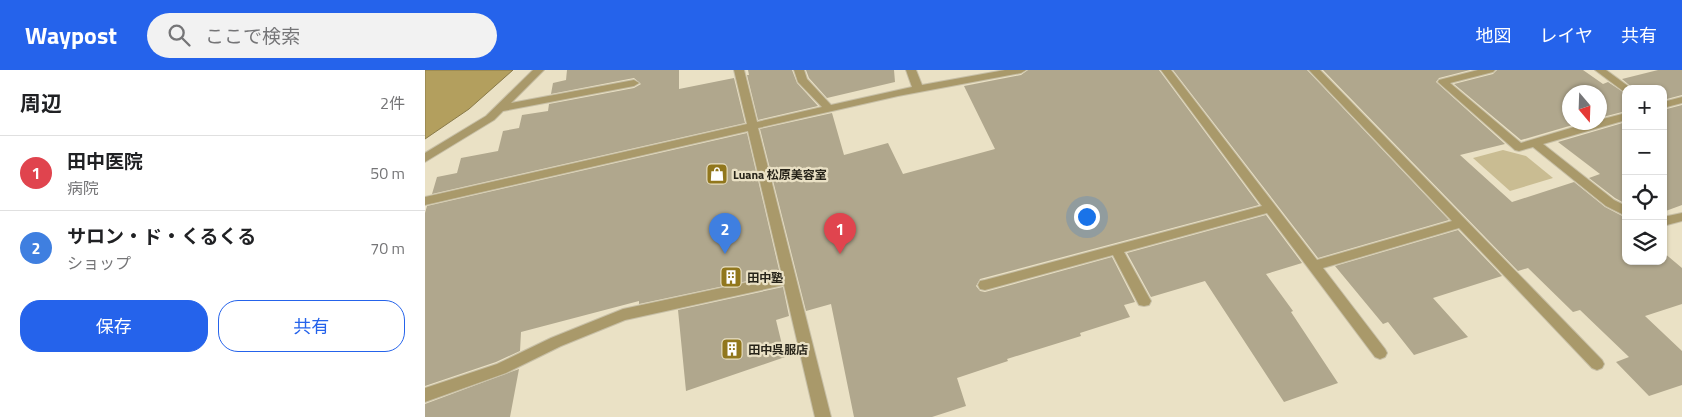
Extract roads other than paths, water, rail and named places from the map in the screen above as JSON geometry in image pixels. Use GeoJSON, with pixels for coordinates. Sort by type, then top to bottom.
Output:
{"type":"FeatureCollection","features":[{"type":"Feature","properties":{"kind":"street"},"geometry":{"type":"LineString","coordinates":[[425,158],[490,118],[539,70]]}},
{"type":"Feature","properties":{"kind":"street"},"geometry":{"type":"LineString","coordinates":[[739,70],[788,279],[823,417]]}},
{"type":"Feature","properties":{"kind":"street"},"geometry":{"type":"LineString","coordinates":[[799,70],[803,80],[829,109]]}},
{"type":"Feature","properties":{"kind":"street"},"geometry":{"type":"LineString","coordinates":[[911,70],[918,89]]}},
{"type":"Feature","properties":{"kind":"street"},"geometry":{"type":"LineString","coordinates":[[425,201],[918,89],[1021,70]]}},
{"type":"Feature","properties":{"kind":"street"},"geometry":{"type":"LineString","coordinates":[[1165,70],[1380,353]]}},
{"type":"Feature","properties":{"kind":"street"},"geometry":{"type":"LineString","coordinates":[[1314,70],[1597,364]]}},
{"type":"Feature","properties":{"kind":"street"},"geometry":{"type":"LineString","coordinates":[[1490,70],[1443,82],[1519,147],[1622,117]]}},
{"type":"Feature","properties":{"kind":"street"},"geometry":{"type":"LineString","coordinates":[[1600,70],[1622,85]]}},
{"type":"Feature","properties":{"kind":"street"},"geometry":{"type":"LineString","coordinates":[[501,108],[634,83]]}},
{"type":"Feature","properties":{"kind":"street"},"geometry":{"type":"LineString","coordinates":[[1667,104],[1682,100]]}},
{"type":"Feature","properties":{"kind":"street"},"geometry":{"type":"LineString","coordinates":[[1534,142],[1610,203],[1622,210]]}},
{"type":"Feature","properties":{"kind":"street"},"geometry":{"type":"LineString","coordinates":[[985,285],[1270,208]]}},
{"type":"Feature","properties":{"kind":"street"},"geometry":{"type":"LineString","coordinates":[[1667,221],[1682,217]]}},
{"type":"Feature","properties":{"kind":"street"},"geometry":{"type":"LineString","coordinates":[[1314,266],[1461,223]]}},
{"type":"Feature","properties":{"kind":"street"},"geometry":{"type":"LineString","coordinates":[[1117,250],[1144,301]]}},
{"type":"Feature","properties":{"kind":"street"},"geometry":{"type":"LineString","coordinates":[[425,395],[501,369],[557,342],[623,315],[788,279]]}},
{"type":"Feature","properties":{"kind":"place","name":"Luana 松原美容室"},"geometry":{"type":"Point","coordinates":[717,174]}},
{"type":"Feature","properties":{"kind":"place","name":"サロン・ド・くるくる"},"geometry":{"type":"Point","coordinates":[725,254]}},
{"type":"Feature","properties":{"kind":"place","name":"田中医院"},"geometry":{"type":"Point","coordinates":[840,254]}},
{"type":"Feature","properties":{"kind":"place","name":"田中塾"},"geometry":{"type":"Point","coordinates":[731,277]}},
{"type":"Feature","properties":{"kind":"place","name":"田中呉服店"},"geometry":{"type":"Point","coordinates":[732,349]}}]}
